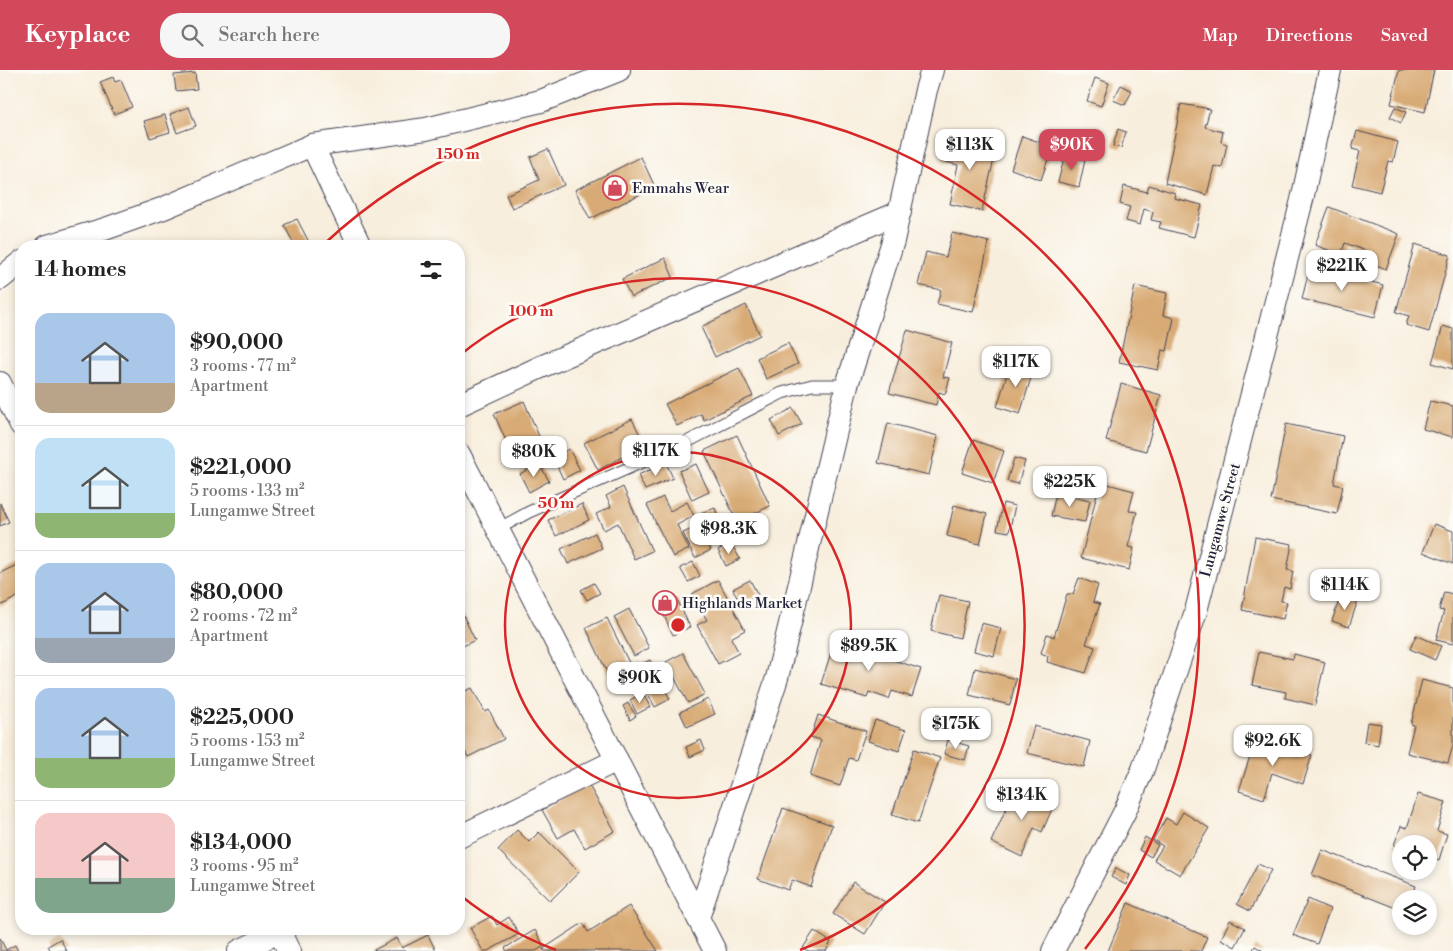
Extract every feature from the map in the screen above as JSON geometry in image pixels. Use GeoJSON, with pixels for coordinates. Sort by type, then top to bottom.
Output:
{"type":"FeatureCollection","features":[{"type":"Feature","properties":{"kind":"street"},"geometry":{"type":"LineString","coordinates":[[67,240],[164,208],[312,145],[426,129],[484,115],[541,101],[620,70]]}},
{"type":"Feature","properties":{"kind":"street"},"geometry":{"type":"LineString","coordinates":[[698,918],[777,678],[847,385],[893,241],[932,70]]}},
{"type":"Feature","properties":{"kind":"street","name":"Lungamwe Street"},"geometry":{"type":"LineString","coordinates":[[1053,951],[1136,786],[1196,611],[1302,200],[1330,70]]}},
{"type":"Feature","properties":{"kind":"street"},"geometry":{"type":"LineString","coordinates":[[312,145],[357,240]]}},
{"type":"Feature","properties":{"kind":"street"},"geometry":{"type":"LineString","coordinates":[[465,402],[543,366],[900,212]]}},
{"type":"Feature","properties":{"kind":"street"},"geometry":{"type":"LineString","coordinates":[[0,279],[15,267]]}},
{"type":"Feature","properties":{"kind":"street"},"geometry":{"type":"LineString","coordinates":[[0,383],[15,413]]}},
{"type":"Feature","properties":{"kind":"street"},"geometry":{"type":"LineString","coordinates":[[465,466],[715,951]]}},
{"type":"Feature","properties":{"kind":"street"},"geometry":{"type":"LineString","coordinates":[[465,834],[617,760]]}},
{"type":"Feature","properties":{"kind":"street"},"geometry":{"type":"LineString","coordinates":[[239,951],[283,935]]}},
{"type":"Feature","properties":{"kind":"lane"},"geometry":{"type":"LineString","coordinates":[[498,529],[529,512],[684,444],[782,392],[812,385],[847,385]]}},
{"type":"Feature","properties":{"kind":"building"},"geometry":{"type":"Polygon","coordinates":[[[1399,70],[1434,70],[1425,112],[1391,104],[1399,70]]]}},
{"type":"Feature","properties":{"kind":"building"},"geometry":{"type":"Polygon","coordinates":[[[195,73],[197,89],[176,91],[174,75],[195,73]]]}},
{"type":"Feature","properties":{"kind":"building"},"geometry":{"type":"Polygon","coordinates":[[[113,77],[115,82],[121,80],[132,107],[114,114],[100,82],[113,77]]]}},
{"type":"Feature","properties":{"kind":"building"},"geometry":{"type":"Polygon","coordinates":[[[1095,78],[1109,83],[1101,106],[1087,101],[1095,78]]]}},
{"type":"Feature","properties":{"kind":"building"},"geometry":{"type":"Polygon","coordinates":[[[1121,85],[1132,91],[1125,105],[1113,100],[1121,85]]]}},
{"type":"Feature","properties":{"kind":"building"},"geometry":{"type":"Polygon","coordinates":[[[1181,104],[1210,109],[1205,127],[1223,132],[1221,142],[1227,144],[1222,168],[1214,166],[1207,195],[1165,183],[1181,104]]]}},
{"type":"Feature","properties":{"kind":"building"},"geometry":{"type":"Polygon","coordinates":[[[189,107],[196,126],[177,133],[170,114],[189,107]]]}},
{"type":"Feature","properties":{"kind":"building"},"geometry":{"type":"Polygon","coordinates":[[[1395,107],[1406,112],[1401,123],[1390,117],[1395,107]]]}},
{"type":"Feature","properties":{"kind":"building"},"geometry":{"type":"Polygon","coordinates":[[[165,115],[170,132],[150,138],[144,121],[165,115]]]}},
{"type":"Feature","properties":{"kind":"building"},"geometry":{"type":"Polygon","coordinates":[[[1118,129],[1126,132],[1121,148],[1113,146],[1118,129]]]}},
{"type":"Feature","properties":{"kind":"building"},"geometry":{"type":"Polygon","coordinates":[[[1357,131],[1398,142],[1393,162],[1388,161],[1380,192],[1352,185],[1360,151],[1352,149],[1357,131]]]}},
{"type":"Feature","properties":{"kind":"building"},"geometry":{"type":"Polygon","coordinates":[[[948,135],[997,146],[982,211],[950,204],[958,165],[942,161],[948,135]]]}},
{"type":"Feature","properties":{"kind":"building"},"geometry":{"type":"Polygon","coordinates":[[[1022,136],[1045,144],[1042,153],[1049,156],[1041,180],[1011,169],[1022,136]]]}},
{"type":"Feature","properties":{"kind":"building"},"geometry":{"type":"Polygon","coordinates":[[[548,149],[564,185],[512,208],[506,195],[539,180],[530,157],[548,149]]]}},
{"type":"Feature","properties":{"kind":"building"},"geometry":{"type":"Polygon","coordinates":[[[1065,155],[1085,160],[1079,187],[1058,182],[1065,155]]]}},
{"type":"Feature","properties":{"kind":"building","name":"Emmahs Wear"},"geometry":{"type":"Polygon","coordinates":[[[641,157],[655,187],[590,219],[575,190],[641,157]]]}},
{"type":"Feature","properties":{"kind":"building"},"geometry":{"type":"Polygon","coordinates":[[[1149,185],[1175,193],[1174,198],[1202,205],[1194,237],[1159,228],[1161,222],[1151,220],[1153,212],[1144,209],[1140,225],[1126,221],[1130,207],[1120,204],[1124,186],[1147,192],[1149,185]]]}},
{"type":"Feature","properties":{"kind":"building"},"geometry":{"type":"Polygon","coordinates":[[[1329,207],[1399,234],[1386,269],[1363,260],[1366,251],[1345,243],[1341,255],[1315,245],[1329,207]]]}},
{"type":"Feature","properties":{"kind":"building"},"geometry":{"type":"Polygon","coordinates":[[[297,219],[308,240],[292,240],[284,225],[297,219]]]}},
{"type":"Feature","properties":{"kind":"building"},"geometry":{"type":"Polygon","coordinates":[[[952,233],[989,242],[973,312],[937,304],[941,290],[918,285],[926,252],[946,257],[952,233]]]}},
{"type":"Feature","properties":{"kind":"building"},"geometry":{"type":"Polygon","coordinates":[[[1415,244],[1450,255],[1429,332],[1406,325],[1409,316],[1396,312],[1415,244]]]}},
{"type":"Feature","properties":{"kind":"building"},"geometry":{"type":"Polygon","coordinates":[[[665,258],[673,277],[631,297],[622,279],[665,258]]]}},
{"type":"Feature","properties":{"kind":"building"},"geometry":{"type":"Polygon","coordinates":[[[1310,266],[1383,285],[1375,317],[1302,299],[1310,266]]]}},
{"type":"Feature","properties":{"kind":"building"},"geometry":{"type":"Polygon","coordinates":[[[1135,286],[1167,293],[1163,315],[1174,318],[1167,351],[1162,350],[1158,370],[1119,362],[1135,286]]]}},
{"type":"Feature","properties":{"kind":"building"},"geometry":{"type":"Polygon","coordinates":[[[746,305],[760,335],[715,357],[701,327],[746,305]]]}},
{"type":"Feature","properties":{"kind":"building"},"geometry":{"type":"Polygon","coordinates":[[[1443,326],[1453,329],[1453,369],[1432,363],[1443,326]]]}},
{"type":"Feature","properties":{"kind":"building"},"geometry":{"type":"Polygon","coordinates":[[[907,330],[952,343],[943,377],[950,378],[945,394],[939,392],[936,405],[889,393],[907,330]]]}},
{"type":"Feature","properties":{"kind":"building"},"geometry":{"type":"Polygon","coordinates":[[[788,343],[798,364],[766,379],[757,358],[788,343]]]}},
{"type":"Feature","properties":{"kind":"building"},"geometry":{"type":"Polygon","coordinates":[[[1011,361],[1034,368],[1020,414],[997,407],[1011,361]]]}},
{"type":"Feature","properties":{"kind":"building"},"geometry":{"type":"Polygon","coordinates":[[[739,368],[753,396],[704,420],[701,414],[677,426],[665,404],[739,368]]]}},
{"type":"Feature","properties":{"kind":"building"},"geometry":{"type":"Polygon","coordinates":[[[1121,384],[1161,395],[1146,451],[1106,441],[1121,384]]]}},
{"type":"Feature","properties":{"kind":"building"},"geometry":{"type":"Polygon","coordinates":[[[524,401],[544,448],[515,461],[494,414],[524,401]]]}},
{"type":"Feature","properties":{"kind":"building"},"geometry":{"type":"Polygon","coordinates":[[[1430,401],[1453,406],[1453,437],[1423,429],[1430,401]]]}},
{"type":"Feature","properties":{"kind":"building"},"geometry":{"type":"Polygon","coordinates":[[[793,408],[802,424],[779,436],[771,420],[793,408]]]}},
{"type":"Feature","properties":{"kind":"building"},"geometry":{"type":"Polygon","coordinates":[[[632,419],[645,445],[598,470],[584,443],[632,419]]]}},
{"type":"Feature","properties":{"kind":"building"},"geometry":{"type":"Polygon","coordinates":[[[888,423],[938,436],[929,475],[878,463],[888,423]]]}},
{"type":"Feature","properties":{"kind":"building"},"geometry":{"type":"Polygon","coordinates":[[[1286,424],[1343,436],[1334,484],[1343,486],[1337,514],[1271,500],[1286,424]]]}},
{"type":"Feature","properties":{"kind":"building"},"geometry":{"type":"Polygon","coordinates":[[[737,435],[770,506],[737,522],[704,451],[737,435]]]}},
{"type":"Feature","properties":{"kind":"building"},"geometry":{"type":"Polygon","coordinates":[[[973,440],[1004,451],[993,483],[962,473],[973,440]]]}},
{"type":"Feature","properties":{"kind":"building"},"geometry":{"type":"Polygon","coordinates":[[[569,449],[580,470],[563,479],[553,457],[569,449]]]}},
{"type":"Feature","properties":{"kind":"building"},"geometry":{"type":"Polygon","coordinates":[[[1014,458],[1025,461],[1018,484],[1007,481],[1014,458]]]}},
{"type":"Feature","properties":{"kind":"building"},"geometry":{"type":"Polygon","coordinates":[[[539,463],[549,481],[529,492],[520,474],[539,463]]]}},
{"type":"Feature","properties":{"kind":"building"},"geometry":{"type":"Polygon","coordinates":[[[666,463],[673,478],[645,490],[638,475],[666,463]]]}},
{"type":"Feature","properties":{"kind":"building"},"geometry":{"type":"Polygon","coordinates":[[[696,464],[709,492],[692,500],[679,471],[696,464]]]}},
{"type":"Feature","properties":{"kind":"building"},"geometry":{"type":"Polygon","coordinates":[[[1100,482],[1134,491],[1129,511],[1137,512],[1128,547],[1134,548],[1129,570],[1081,558],[1100,482]]]}},
{"type":"Feature","properties":{"kind":"building"},"geometry":{"type":"Polygon","coordinates":[[[623,487],[652,551],[634,559],[618,523],[604,530],[596,514],[611,507],[606,496],[623,487]]]}},
{"type":"Feature","properties":{"kind":"building"},"geometry":{"type":"Polygon","coordinates":[[[1056,493],[1090,500],[1085,522],[1051,516],[1056,493]]]}},
{"type":"Feature","properties":{"kind":"building"},"geometry":{"type":"Polygon","coordinates":[[[663,497],[670,511],[687,502],[694,516],[677,525],[689,549],[673,557],[647,505],[663,497]]]}},
{"type":"Feature","properties":{"kind":"building"},"geometry":{"type":"Polygon","coordinates":[[[0,503],[9,522],[0,526],[0,503]]]}},
{"type":"Feature","properties":{"kind":"building"},"geometry":{"type":"Polygon","coordinates":[[[1003,503],[1015,506],[1009,532],[997,530],[1003,503]]]}},
{"type":"Feature","properties":{"kind":"building"},"geometry":{"type":"Polygon","coordinates":[[[582,504],[589,520],[556,536],[548,520],[582,504]]]}},
{"type":"Feature","properties":{"kind":"building"},"geometry":{"type":"Polygon","coordinates":[[[954,505],[987,514],[980,544],[947,536],[954,505]]]}},
{"type":"Feature","properties":{"kind":"building"},"geometry":{"type":"Polygon","coordinates":[[[715,508],[720,522],[706,528],[700,513],[715,508]]]}},
{"type":"Feature","properties":{"kind":"building"},"geometry":{"type":"Polygon","coordinates":[[[1434,524],[1453,531],[1453,564],[1423,552],[1434,524]]]}},
{"type":"Feature","properties":{"kind":"building"},"geometry":{"type":"Polygon","coordinates":[[[699,526],[711,550],[695,558],[683,533],[699,526]]]}},
{"type":"Feature","properties":{"kind":"building"},"geometry":{"type":"Polygon","coordinates":[[[595,533],[602,548],[568,564],[561,549],[595,533]]]}},
{"type":"Feature","properties":{"kind":"building"},"geometry":{"type":"Polygon","coordinates":[[[1255,537],[1292,544],[1287,570],[1293,571],[1290,589],[1284,587],[1281,601],[1287,602],[1283,619],[1242,610],[1255,537]]]}},
{"type":"Feature","properties":{"kind":"building"},"geometry":{"type":"Polygon","coordinates":[[[731,543],[740,559],[726,566],[718,550],[731,543]]]}},
{"type":"Feature","properties":{"kind":"building"},"geometry":{"type":"Polygon","coordinates":[[[693,562],[700,576],[688,582],[680,568],[693,562]]]}},
{"type":"Feature","properties":{"kind":"building"},"geometry":{"type":"Polygon","coordinates":[[[15,566],[15,598],[0,606],[0,573],[15,566]]]}},
{"type":"Feature","properties":{"kind":"building"},"geometry":{"type":"Polygon","coordinates":[[[1079,578],[1098,585],[1093,602],[1100,604],[1086,644],[1095,647],[1086,673],[1047,662],[1048,656],[1041,653],[1047,634],[1054,637],[1067,594],[1073,594],[1079,578]]]}},
{"type":"Feature","properties":{"kind":"building"},"geometry":{"type":"Polygon","coordinates":[[[718,580],[745,630],[731,638],[739,653],[718,664],[697,625],[707,620],[692,594],[718,580]]]}},
{"type":"Feature","properties":{"kind":"building"},"geometry":{"type":"Polygon","coordinates":[[[750,580],[758,595],[740,604],[733,589],[750,580]]]}},
{"type":"Feature","properties":{"kind":"building"},"geometry":{"type":"Polygon","coordinates":[[[594,583],[600,593],[587,600],[581,590],[594,583]]]}},
{"type":"Feature","properties":{"kind":"building"},"geometry":{"type":"Polygon","coordinates":[[[1444,592],[1453,594],[1453,644],[1436,640],[1444,611],[1439,610],[1444,592]]]}},
{"type":"Feature","properties":{"kind":"building"},"geometry":{"type":"Polygon","coordinates":[[[939,595],[968,601],[960,638],[931,631],[939,595]]]}},
{"type":"Feature","properties":{"kind":"building"},"geometry":{"type":"Polygon","coordinates":[[[1341,595],[1358,600],[1349,627],[1332,621],[1341,595]]]}},
{"type":"Feature","properties":{"kind":"building"},"geometry":{"type":"Polygon","coordinates":[[[677,599],[690,627],[673,635],[660,607],[677,599]]]}},
{"type":"Feature","properties":{"kind":"building"},"geometry":{"type":"Polygon","coordinates":[[[629,609],[649,648],[634,656],[614,617],[629,609]]]}},
{"type":"Feature","properties":{"kind":"building"},"geometry":{"type":"Polygon","coordinates":[[[607,618],[639,683],[626,690],[615,668],[607,672],[586,628],[607,618]]]}},
{"type":"Feature","properties":{"kind":"building"},"geometry":{"type":"Polygon","coordinates":[[[465,619],[475,640],[465,645],[465,619]]]}},
{"type":"Feature","properties":{"kind":"building"},"geometry":{"type":"Polygon","coordinates":[[[981,623],[1001,628],[994,656],[974,651],[981,623]]]}},
{"type":"Feature","properties":{"kind":"building"},"geometry":{"type":"Polygon","coordinates":[[[1416,635],[1441,646],[1435,660],[1410,649],[1416,635]]]}},
{"type":"Feature","properties":{"kind":"building"},"geometry":{"type":"Polygon","coordinates":[[[870,640],[894,647],[890,659],[921,669],[912,697],[892,691],[889,699],[869,692],[867,698],[821,684],[834,643],[867,652],[870,640]]]}},
{"type":"Feature","properties":{"kind":"building"},"geometry":{"type":"Polygon","coordinates":[[[1259,652],[1293,659],[1294,654],[1325,662],[1315,705],[1285,698],[1286,692],[1252,685],[1259,652]]]}},
{"type":"Feature","properties":{"kind":"building"},"geometry":{"type":"Polygon","coordinates":[[[683,653],[705,694],[688,703],[666,662],[683,653]]]}},
{"type":"Feature","properties":{"kind":"building"},"geometry":{"type":"Polygon","coordinates":[[[650,660],[670,699],[655,707],[634,668],[650,660]]]}},
{"type":"Feature","properties":{"kind":"building"},"geometry":{"type":"Polygon","coordinates":[[[975,668],[1016,679],[1010,705],[969,695],[975,668]]]}},
{"type":"Feature","properties":{"kind":"building"},"geometry":{"type":"Polygon","coordinates":[[[1422,680],[1453,688],[1453,745],[1448,763],[1407,753],[1414,725],[1411,724],[1422,680]]]}},
{"type":"Feature","properties":{"kind":"building"},"geometry":{"type":"Polygon","coordinates":[[[472,688],[485,712],[489,710],[504,739],[468,757],[465,751],[465,691],[472,688]]]}},
{"type":"Feature","properties":{"kind":"building"},"geometry":{"type":"Polygon","coordinates":[[[643,693],[650,707],[637,714],[630,700],[643,693]]]}},
{"type":"Feature","properties":{"kind":"building"},"geometry":{"type":"Polygon","coordinates":[[[708,699],[715,714],[687,727],[680,712],[708,699]]]}},
{"type":"Feature","properties":{"kind":"building"},"geometry":{"type":"Polygon","coordinates":[[[628,703],[636,716],[630,720],[623,706],[628,703]]]}},
{"type":"Feature","properties":{"kind":"building"},"geometry":{"type":"Polygon","coordinates":[[[818,715],[866,731],[856,760],[849,758],[840,786],[810,776],[821,740],[811,737],[818,715]]]}},
{"type":"Feature","properties":{"kind":"building"},"geometry":{"type":"Polygon","coordinates":[[[875,720],[906,730],[899,751],[868,741],[875,720]]]}},
{"type":"Feature","properties":{"kind":"building"},"geometry":{"type":"Polygon","coordinates":[[[1367,722],[1381,724],[1378,745],[1364,742],[1367,722]]]}},
{"type":"Feature","properties":{"kind":"building"},"geometry":{"type":"Polygon","coordinates":[[[1034,726],[1090,741],[1084,767],[1027,753],[1034,726]]]}},
{"type":"Feature","properties":{"kind":"building"},"geometry":{"type":"Polygon","coordinates":[[[1256,737],[1312,755],[1303,784],[1272,773],[1264,799],[1239,791],[1256,737]]]}},
{"type":"Feature","properties":{"kind":"building"},"geometry":{"type":"Polygon","coordinates":[[[701,740],[705,750],[690,757],[686,747],[701,740]]]}},
{"type":"Feature","properties":{"kind":"building"},"geometry":{"type":"Polygon","coordinates":[[[948,740],[969,746],[965,760],[944,754],[948,740]]]}},
{"type":"Feature","properties":{"kind":"building"},"geometry":{"type":"Polygon","coordinates":[[[914,749],[940,758],[918,823],[892,815],[914,749]]]}},
{"type":"Feature","properties":{"kind":"building"},"geometry":{"type":"Polygon","coordinates":[[[588,784],[615,831],[585,848],[574,829],[558,838],[542,810],[588,784]]]}},
{"type":"Feature","properties":{"kind":"building"},"geometry":{"type":"Polygon","coordinates":[[[1030,788],[1047,796],[1043,804],[1052,809],[1042,832],[1034,828],[1022,857],[991,842],[1015,789],[1027,795],[1030,788]]]}},
{"type":"Feature","properties":{"kind":"building"},"geometry":{"type":"Polygon","coordinates":[[[1418,794],[1446,802],[1437,831],[1447,834],[1439,860],[1437,859],[1437,835],[1398,835],[1401,826],[1407,828],[1418,794]]]}},
{"type":"Feature","properties":{"kind":"building"},"geometry":{"type":"Polygon","coordinates":[[[783,808],[832,825],[811,887],[792,880],[788,890],[758,879],[783,808]]]}},
{"type":"Feature","properties":{"kind":"building"},"geometry":{"type":"Polygon","coordinates":[[[1183,812],[1209,828],[1180,875],[1154,860],[1163,846],[1153,840],[1166,818],[1176,824],[1183,812]]]}},
{"type":"Feature","properties":{"kind":"building"},"geometry":{"type":"Polygon","coordinates":[[[517,830],[529,842],[539,832],[579,872],[550,901],[498,850],[517,830]]]}},
{"type":"Feature","properties":{"kind":"building"},"geometry":{"type":"Polygon","coordinates":[[[1145,837],[1158,845],[1151,857],[1139,850],[1145,837]]]}},
{"type":"Feature","properties":{"kind":"building"},"geometry":{"type":"Polygon","coordinates":[[[1322,850],[1392,877],[1392,880],[1400,880],[1416,886],[1414,890],[1392,890],[1392,906],[1312,875],[1322,850]]]}},
{"type":"Feature","properties":{"kind":"building"},"geometry":{"type":"Polygon","coordinates":[[[1258,864],[1271,870],[1250,911],[1237,904],[1258,864]]]}},
{"type":"Feature","properties":{"kind":"building"},"geometry":{"type":"Polygon","coordinates":[[[1116,868],[1130,875],[1126,885],[1111,877],[1116,868]]]}},
{"type":"Feature","properties":{"kind":"building"},"geometry":{"type":"Polygon","coordinates":[[[853,882],[885,902],[865,934],[833,914],[853,882]]]}},
{"type":"Feature","properties":{"kind":"building"},"geometry":{"type":"Polygon","coordinates":[[[1308,899],[1330,909],[1317,944],[1293,935],[1308,899]]]}},
{"type":"Feature","properties":{"kind":"building"},"geometry":{"type":"Polygon","coordinates":[[[1128,903],[1207,937],[1201,951],[1108,951],[1128,903]]]}},
{"type":"Feature","properties":{"kind":"building"},"geometry":{"type":"Polygon","coordinates":[[[629,906],[658,951],[544,951],[543,949],[583,923],[588,932],[629,906]]]}},
{"type":"Feature","properties":{"kind":"building"},"geometry":{"type":"Polygon","coordinates":[[[492,916],[497,925],[509,917],[519,934],[488,951],[483,951],[470,928],[492,916]]]}},
{"type":"Feature","properties":{"kind":"building"},"geometry":{"type":"Polygon","coordinates":[[[1230,920],[1245,928],[1235,947],[1221,939],[1230,920]]]}},
{"type":"Feature","properties":{"kind":"building"},"geometry":{"type":"Polygon","coordinates":[[[535,930],[544,946],[536,951],[507,951],[505,948],[535,930]]]}},
{"type":"Feature","properties":{"kind":"building"},"geometry":{"type":"Polygon","coordinates":[[[814,931],[831,942],[826,951],[808,951],[803,948],[814,931]]]}},
{"type":"Feature","properties":{"kind":"building"},"geometry":{"type":"Polygon","coordinates":[[[428,935],[436,951],[372,951],[397,938],[402,948],[428,935]]]}},
{"type":"Feature","properties":{"kind":"building"},"geometry":{"type":"Polygon","coordinates":[[[0,938],[6,950],[15,945],[18,951],[0,951],[0,938]]]}},
{"type":"Feature","properties":{"kind":"building"},"geometry":{"type":"Polygon","coordinates":[[[60,939],[67,951],[51,951],[48,946],[60,939]]]}},
{"type":"Feature","properties":{"kind":"building"},"geometry":{"type":"Polygon","coordinates":[[[1255,946],[1263,951],[1252,951],[1255,946]]]}},
{"type":"Feature","properties":{"kind":"place","name":"Emmahs Wear"},"geometry":{"type":"Point","coordinates":[615,188]}},
{"type":"Feature","properties":{"kind":"place","name":"Highlands Market"},"geometry":{"type":"Point","coordinates":[665,603]}}]}
